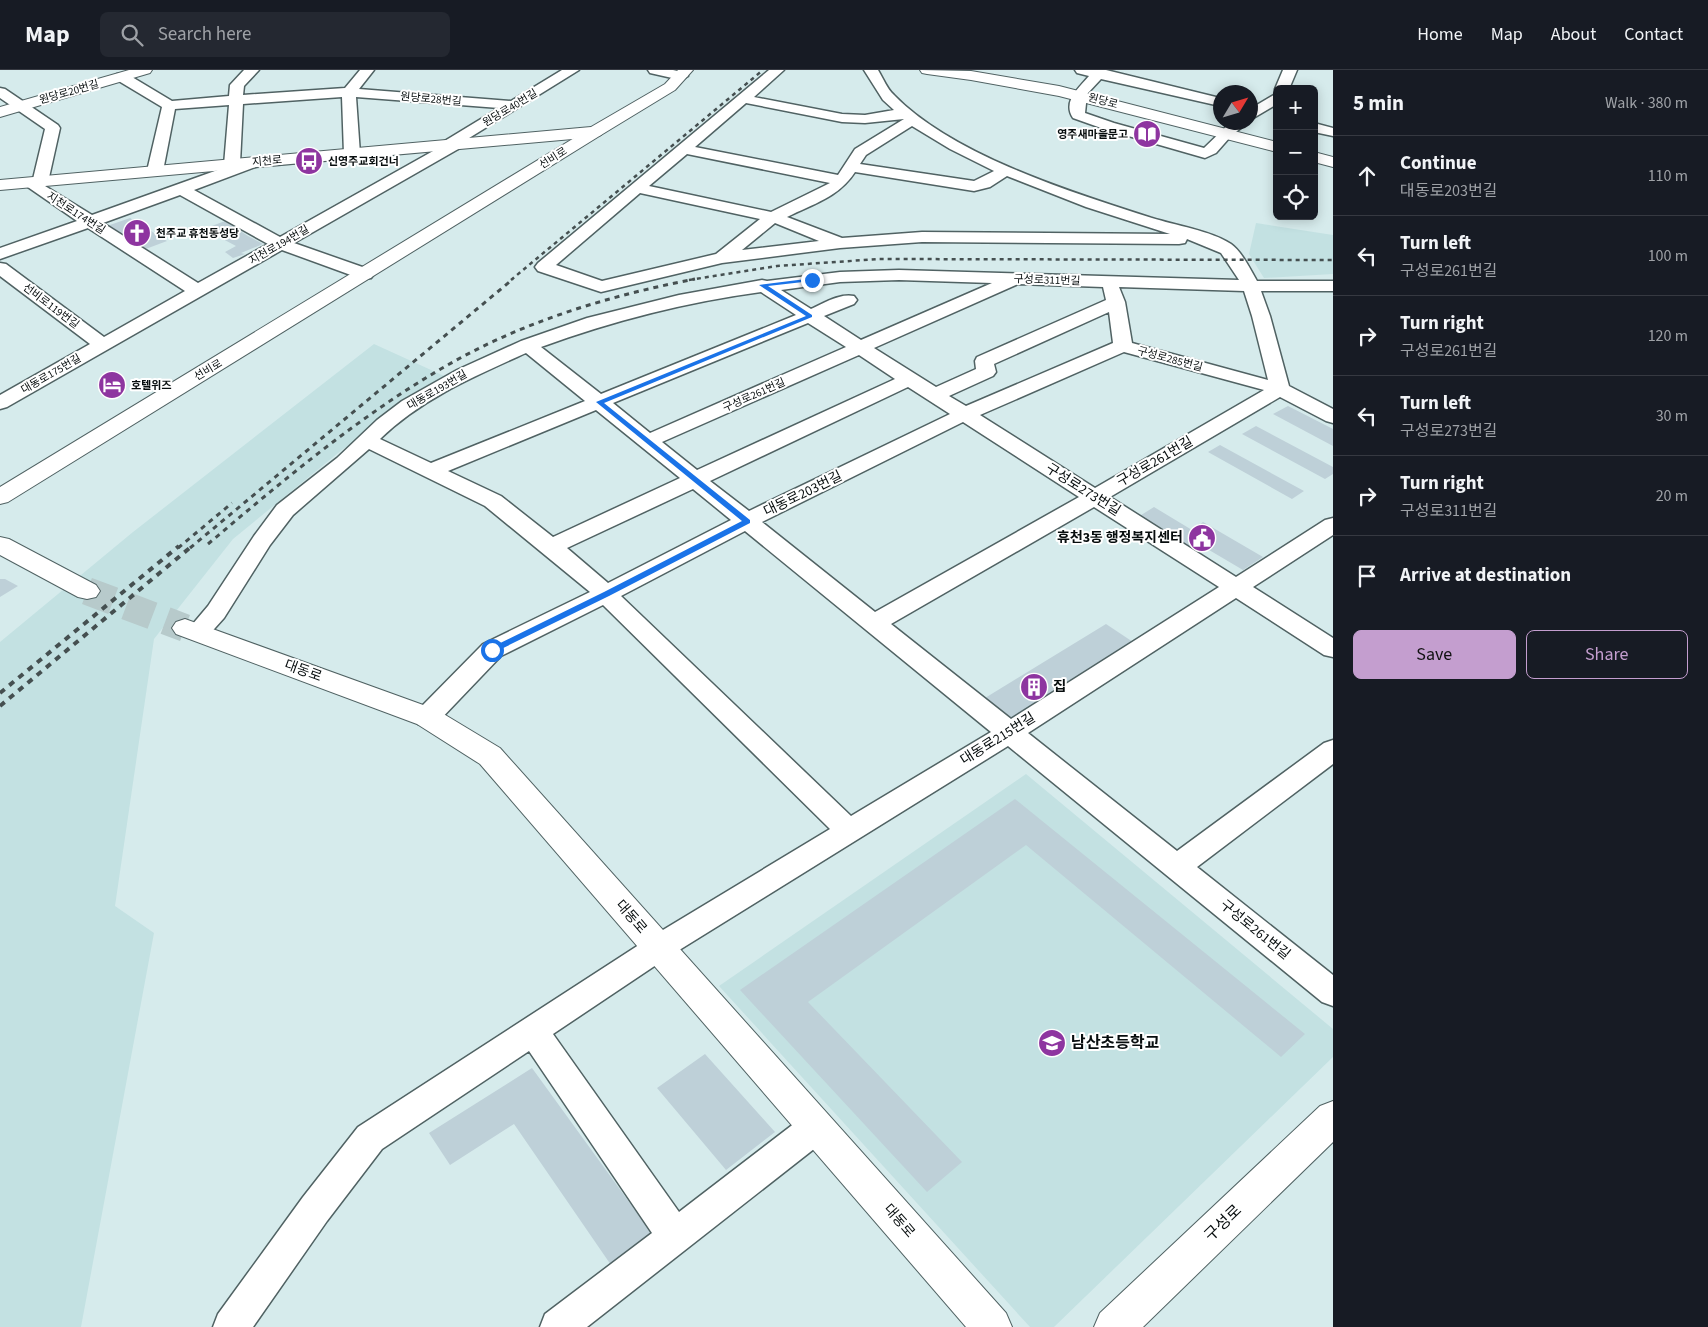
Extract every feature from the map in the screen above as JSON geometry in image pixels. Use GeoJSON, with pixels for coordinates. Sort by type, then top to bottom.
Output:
{"type":"FeatureCollection","features":[{"type":"Feature","properties":{"kind":"main road","name":"원당로20번길"},"geometry":{"type":"LineString","coordinates":[[0,112],[145,70]]}},
{"type":"Feature","properties":{"kind":"main road","name":"원당로"},"geometry":{"type":"LineString","coordinates":[[926,70],[958,71],[1078,94],[1273,146]]}},
{"type":"Feature","properties":{"kind":"main road","name":"선비로"},"geometry":{"type":"LineString","coordinates":[[0,498],[670,87],[683,73]]}},
{"type":"Feature","properties":{"kind":"main road","name":"지천로"},"geometry":{"type":"LineString","coordinates":[[0,185],[594,132]]}},
{"type":"Feature","properties":{"kind":"main road"},"geometry":{"type":"LineString","coordinates":[[1318,157],[1333,162]]}},
{"type":"Feature","properties":{"kind":"main road"},"geometry":{"type":"LineString","coordinates":[[0,545],[87,591]]}},
{"type":"Feature","properties":{"kind":"main road","name":"대동로"},"geometry":{"type":"LineString","coordinates":[[192,630],[427,717],[490,756],[992,1327]]}},
{"type":"Feature","properties":{"kind":"main road","name":"구성로"},"geometry":{"type":"LineString","coordinates":[[1114,1327],[1333,1118]]}},
{"type":"Feature","properties":{"kind":"street"},"geometry":{"type":"LineString","coordinates":[[232,165],[237,85],[252,70]]}},
{"type":"Feature","properties":{"kind":"street"},"geometry":{"type":"LineString","coordinates":[[352,154],[349,92],[367,70]]}},
{"type":"Feature","properties":{"kind":"street","name":"원당로40번길"},"geometry":{"type":"LineString","coordinates":[[451,145],[572,70]]}},
{"type":"Feature","properties":{"kind":"street"},"geometry":{"type":"LineString","coordinates":[[655,70],[683,73]]}},
{"type":"Feature","properties":{"kind":"street"},"geometry":{"type":"LineString","coordinates":[[777,70],[544,267],[601,287],[722,258],[840,243],[922,237],[1204,240]]}},
{"type":"Feature","properties":{"kind":"street"},"geometry":{"type":"LineString","coordinates":[[871,70],[875,81],[908,116],[1006,170],[1061,193],[1226,247],[1252,286],[1280,389]]}},
{"type":"Feature","properties":{"kind":"street"},"geometry":{"type":"LineString","coordinates":[[1081,70],[1099,71],[1213,100]]}},
{"type":"Feature","properties":{"kind":"street"},"geometry":{"type":"LineString","coordinates":[[1284,85],[1290,70]]}},
{"type":"Feature","properties":{"kind":"street"},"geometry":{"type":"LineString","coordinates":[[1099,71],[1078,94],[1076,104],[1078,115],[1109,126],[1205,153],[1211,150],[1230,130]]}},
{"type":"Feature","properties":{"kind":"street"},"geometry":{"type":"LineString","coordinates":[[122,77],[169,105],[155,171]]}},
{"type":"Feature","properties":{"kind":"street"},"geometry":{"type":"LineString","coordinates":[[0,92],[53,128],[35,182]]}},
{"type":"Feature","properties":{"kind":"street","name":"원당로28번길"},"geometry":{"type":"LineString","coordinates":[[169,105],[349,92],[513,106]]}},
{"type":"Feature","properties":{"kind":"street"},"geometry":{"type":"LineString","coordinates":[[744,99],[842,118],[865,119],[908,116]]}},
{"type":"Feature","properties":{"kind":"street"},"geometry":{"type":"LineString","coordinates":[[1258,109],[1273,100]]}},
{"type":"Feature","properties":{"kind":"street"},"geometry":{"type":"LineString","coordinates":[[1258,113],[1273,115]]}},
{"type":"Feature","properties":{"kind":"street"},"geometry":{"type":"LineString","coordinates":[[722,258],[773,217],[833,189],[842,181],[860,152],[908,116]]}},
{"type":"Feature","properties":{"kind":"street"},"geometry":{"type":"LineString","coordinates":[[1318,128],[1333,132]]}},
{"type":"Feature","properties":{"kind":"street","name":"지천로194번길"},"geometry":{"type":"LineString","coordinates":[[103,345],[451,145]]}},
{"type":"Feature","properties":{"kind":"street"},"geometry":{"type":"LineString","coordinates":[[685,149],[842,181]]}},
{"type":"Feature","properties":{"kind":"street"},"geometry":{"type":"LineString","coordinates":[[1204,169],[1205,153]]}},
{"type":"Feature","properties":{"kind":"street"},"geometry":{"type":"LineString","coordinates":[[0,254],[253,163]]}},
{"type":"Feature","properties":{"kind":"street"},"geometry":{"type":"LineString","coordinates":[[850,166],[974,186],[984,184],[1006,170]]}},
{"type":"Feature","properties":{"kind":"street","name":"지천로174번길"},"geometry":{"type":"LineString","coordinates":[[35,182],[90,222],[198,291]]}},
{"type":"Feature","properties":{"kind":"street"},"geometry":{"type":"LineString","coordinates":[[638,188],[773,217],[840,243]]}},
{"type":"Feature","properties":{"kind":"street"},"geometry":{"type":"LineString","coordinates":[[181,189],[280,244],[365,274]]}},
{"type":"Feature","properties":{"kind":"street","name":"선비로119번길"},"geometry":{"type":"LineString","coordinates":[[0,268],[103,345]]}},
{"type":"Feature","properties":{"kind":"street","name":"구성로311번길"},"geometry":{"type":"LineString","coordinates":[[762,285],[882,275],[1252,286],[1333,286]]}},
{"type":"Feature","properties":{"kind":"street"},"geometry":{"type":"LineString","coordinates":[[861,348],[1015,278]]}},
{"type":"Feature","properties":{"kind":"street","name":"구성로285번길"},"geometry":{"type":"LineString","coordinates":[[1109,282],[1116,302],[1123,346],[1280,389],[1333,417]]}},
{"type":"Feature","properties":{"kind":"street","name":"구성로273번길"},"geometry":{"type":"LineString","coordinates":[[762,285],[1333,649]]}},
{"type":"Feature","properties":{"kind":"street","name":"대동로193번길"},"geometry":{"type":"LineString","coordinates":[[192,630],[216,612],[262,541],[286,510],[409,405],[435,389],[528,344],[593,322],[679,300],[762,285]]}},
{"type":"Feature","properties":{"kind":"street"},"geometry":{"type":"LineString","coordinates":[[430,471],[848,300]]}},
{"type":"Feature","properties":{"kind":"street"},"geometry":{"type":"LineString","coordinates":[[935,395],[986,372],[984,361],[1116,302]]}},
{"type":"Feature","properties":{"kind":"street","name":"구성로261번길"},"geometry":{"type":"LineString","coordinates":[[528,344],[1333,993]]}},
{"type":"Feature","properties":{"kind":"street","name":"대동로175번길"},"geometry":{"type":"LineString","coordinates":[[0,403],[103,345]]}},
{"type":"Feature","properties":{"kind":"street","name":"대동로203번길"},"geometry":{"type":"LineString","coordinates":[[427,717],[492,650],[964,414],[1123,346]]}},
{"type":"Feature","properties":{"kind":"street","name":"구성로261번길"},"geometry":{"type":"LineString","coordinates":[[648,441],[861,348]]}},
{"type":"Feature","properties":{"kind":"street"},"geometry":{"type":"LineString","coordinates":[[552,547],[910,379]]}},
{"type":"Feature","properties":{"kind":"street","name":"구성로261번길"},"geometry":{"type":"LineString","coordinates":[[874,623],[1280,389]]}},
{"type":"Feature","properties":{"kind":"street"},"geometry":{"type":"LineString","coordinates":[[366,440],[493,501],[552,547],[606,594],[849,831]]}},
{"type":"Feature","properties":{"kind":"street","name":"대동로215번길"},"geometry":{"type":"LineString","coordinates":[[231,1327],[315,1209],[370,1138],[658,948],[1009,733],[1235,586],[1333,525]]}},
{"type":"Feature","properties":{"kind":"street"},"geometry":{"type":"LineString","coordinates":[[1176,867],[1333,750]]}},
{"type":"Feature","properties":{"kind":"street"},"geometry":{"type":"LineString","coordinates":[[533,1031],[675,1236]]}},
{"type":"Feature","properties":{"kind":"street"},"geometry":{"type":"LineString","coordinates":[[558,1327],[816,1127]]}},
{"type":"Feature","properties":{"kind":"shaded area"},"geometry":{"type":"Polygon","coordinates":[[[1256,223],[1333,235],[1333,274],[1264,278],[1249,254],[1256,223]]]}},
{"type":"Feature","properties":{"kind":"shaded area"},"geometry":{"type":"Polygon","coordinates":[[[374,344],[453,380],[343,449],[233,539],[154,639],[115,906],[154,933],[81,1327],[0,1327],[0,642],[133,532],[374,344]]]}},
{"type":"Feature","properties":{"kind":"shaded area","name":"남산초등학교"},"geometry":{"type":"Polygon","coordinates":[[[1026,774],[1333,1029],[1333,1057],[1054,1327],[1030,1327],[719,986],[1026,774]]]}},
{"type":"Feature","properties":{"kind":"building","name":"천주교 휴천동성당"},"geometry":{"type":"Polygon","coordinates":[[[130,218],[167,241],[143,250],[107,226],[130,218]]]}},
{"type":"Feature","properties":{"kind":"building"},"geometry":{"type":"Polygon","coordinates":[[[225,221],[263,244],[233,258],[225,252],[236,246],[204,229],[225,221]]]}},
{"type":"Feature","properties":{"kind":"building"},"geometry":{"type":"Polygon","coordinates":[[[1288,406],[1333,429],[1333,446],[1273,414],[1288,406]]]}},
{"type":"Feature","properties":{"kind":"building"},"geometry":{"type":"Polygon","coordinates":[[[1256,426],[1333,467],[1333,474],[1325,479],[1242,434],[1256,426]]]}},
{"type":"Feature","properties":{"kind":"building"},"geometry":{"type":"Polygon","coordinates":[[[1220,445],[1304,491],[1292,499],[1208,452],[1220,445]]]}},
{"type":"Feature","properties":{"kind":"building","name":"휴천3동 행정복지센터"},"geometry":{"type":"Polygon","coordinates":[[[1154,507],[1192,530],[1203,522],[1263,557],[1243,570],[1204,547],[1196,552],[1138,517],[1154,507]]]}},
{"type":"Feature","properties":{"kind":"building"},"geometry":{"type":"Polygon","coordinates":[[[0,579],[5,579],[18,586],[0,597],[0,579]]]}},
{"type":"Feature","properties":{"kind":"building"},"geometry":{"type":"Polygon","coordinates":[[[1106,624],[1133,642],[1014,720],[985,698],[1106,624]]]}},
{"type":"Feature","properties":{"kind":"building"},"geometry":{"type":"Polygon","coordinates":[[[1015,799],[1305,1034],[1281,1057],[1026,845],[808,1002],[962,1162],[927,1192],[740,990],[1015,799]]]}},
{"type":"Feature","properties":{"kind":"building"},"geometry":{"type":"Polygon","coordinates":[[[705,1054],[775,1132],[726,1170],[657,1088],[705,1054]]]}},
{"type":"Feature","properties":{"kind":"building"},"geometry":{"type":"Polygon","coordinates":[[[532,1068],[653,1235],[611,1265],[514,1124],[450,1165],[429,1133],[532,1068]]]}},
{"type":"Feature","properties":{"kind":"tunnel"},"geometry":{"type":"LineString","coordinates":[[87,591],[185,628]]}},
{"type":"Feature","properties":{"kind":"railway"},"geometry":{"type":"LineString","coordinates":[[511,280],[763,70]]}},
{"type":"Feature","properties":{"kind":"railway"},"geometry":{"type":"LineString","coordinates":[[694,279],[777,266],[879,259],[1333,260]]}},
{"type":"Feature","properties":{"kind":"railway"},"geometry":{"type":"LineString","coordinates":[[190,548],[513,279]]}},
{"type":"Feature","properties":{"kind":"railway"},"geometry":{"type":"LineString","coordinates":[[208,544],[326,447],[388,402],[453,362],[511,334],[571,311],[602,301],[694,279]]}},
{"type":"Feature","properties":{"kind":"railway"},"geometry":{"type":"LineString","coordinates":[[689,280],[694,279]]}},
{"type":"Feature","properties":{"kind":"railway"},"geometry":{"type":"LineString","coordinates":[[178,548],[232,503]]}},
{"type":"Feature","properties":{"kind":"railway"},"geometry":{"type":"LineString","coordinates":[[0,693],[179,546]]}},
{"type":"Feature","properties":{"kind":"railway"},"geometry":{"type":"LineString","coordinates":[[0,706],[192,546]]}},
{"type":"Feature","properties":{"kind":"place","name":"영주새마을문고"},"geometry":{"type":"Point","coordinates":[1147,134]}},
{"type":"Feature","properties":{"kind":"place","name":"신영주교회건너"},"geometry":{"type":"Point","coordinates":[309,161]}},
{"type":"Feature","properties":{"kind":"place","name":"천주교 휴천동성당"},"geometry":{"type":"Point","coordinates":[137,233]}},
{"type":"Feature","properties":{"kind":"place","name":"호텔위즈"},"geometry":{"type":"Point","coordinates":[112,385]}},
{"type":"Feature","properties":{"kind":"place","name":"휴천3동 행정복지센터"},"geometry":{"type":"Point","coordinates":[1202,538]}},
{"type":"Feature","properties":{"kind":"place","name":"집"},"geometry":{"type":"Point","coordinates":[1034,687]}},
{"type":"Feature","properties":{"kind":"place","name":"남산초등학교"},"geometry":{"type":"Point","coordinates":[1052,1043]}},
{"type":"Feature","properties":{"kind":"route"},"geometry":{"type":"LineString","coordinates":[[492,650],[747,521],[599,402],[810,316],[762,285],[812,280]]}}]}
